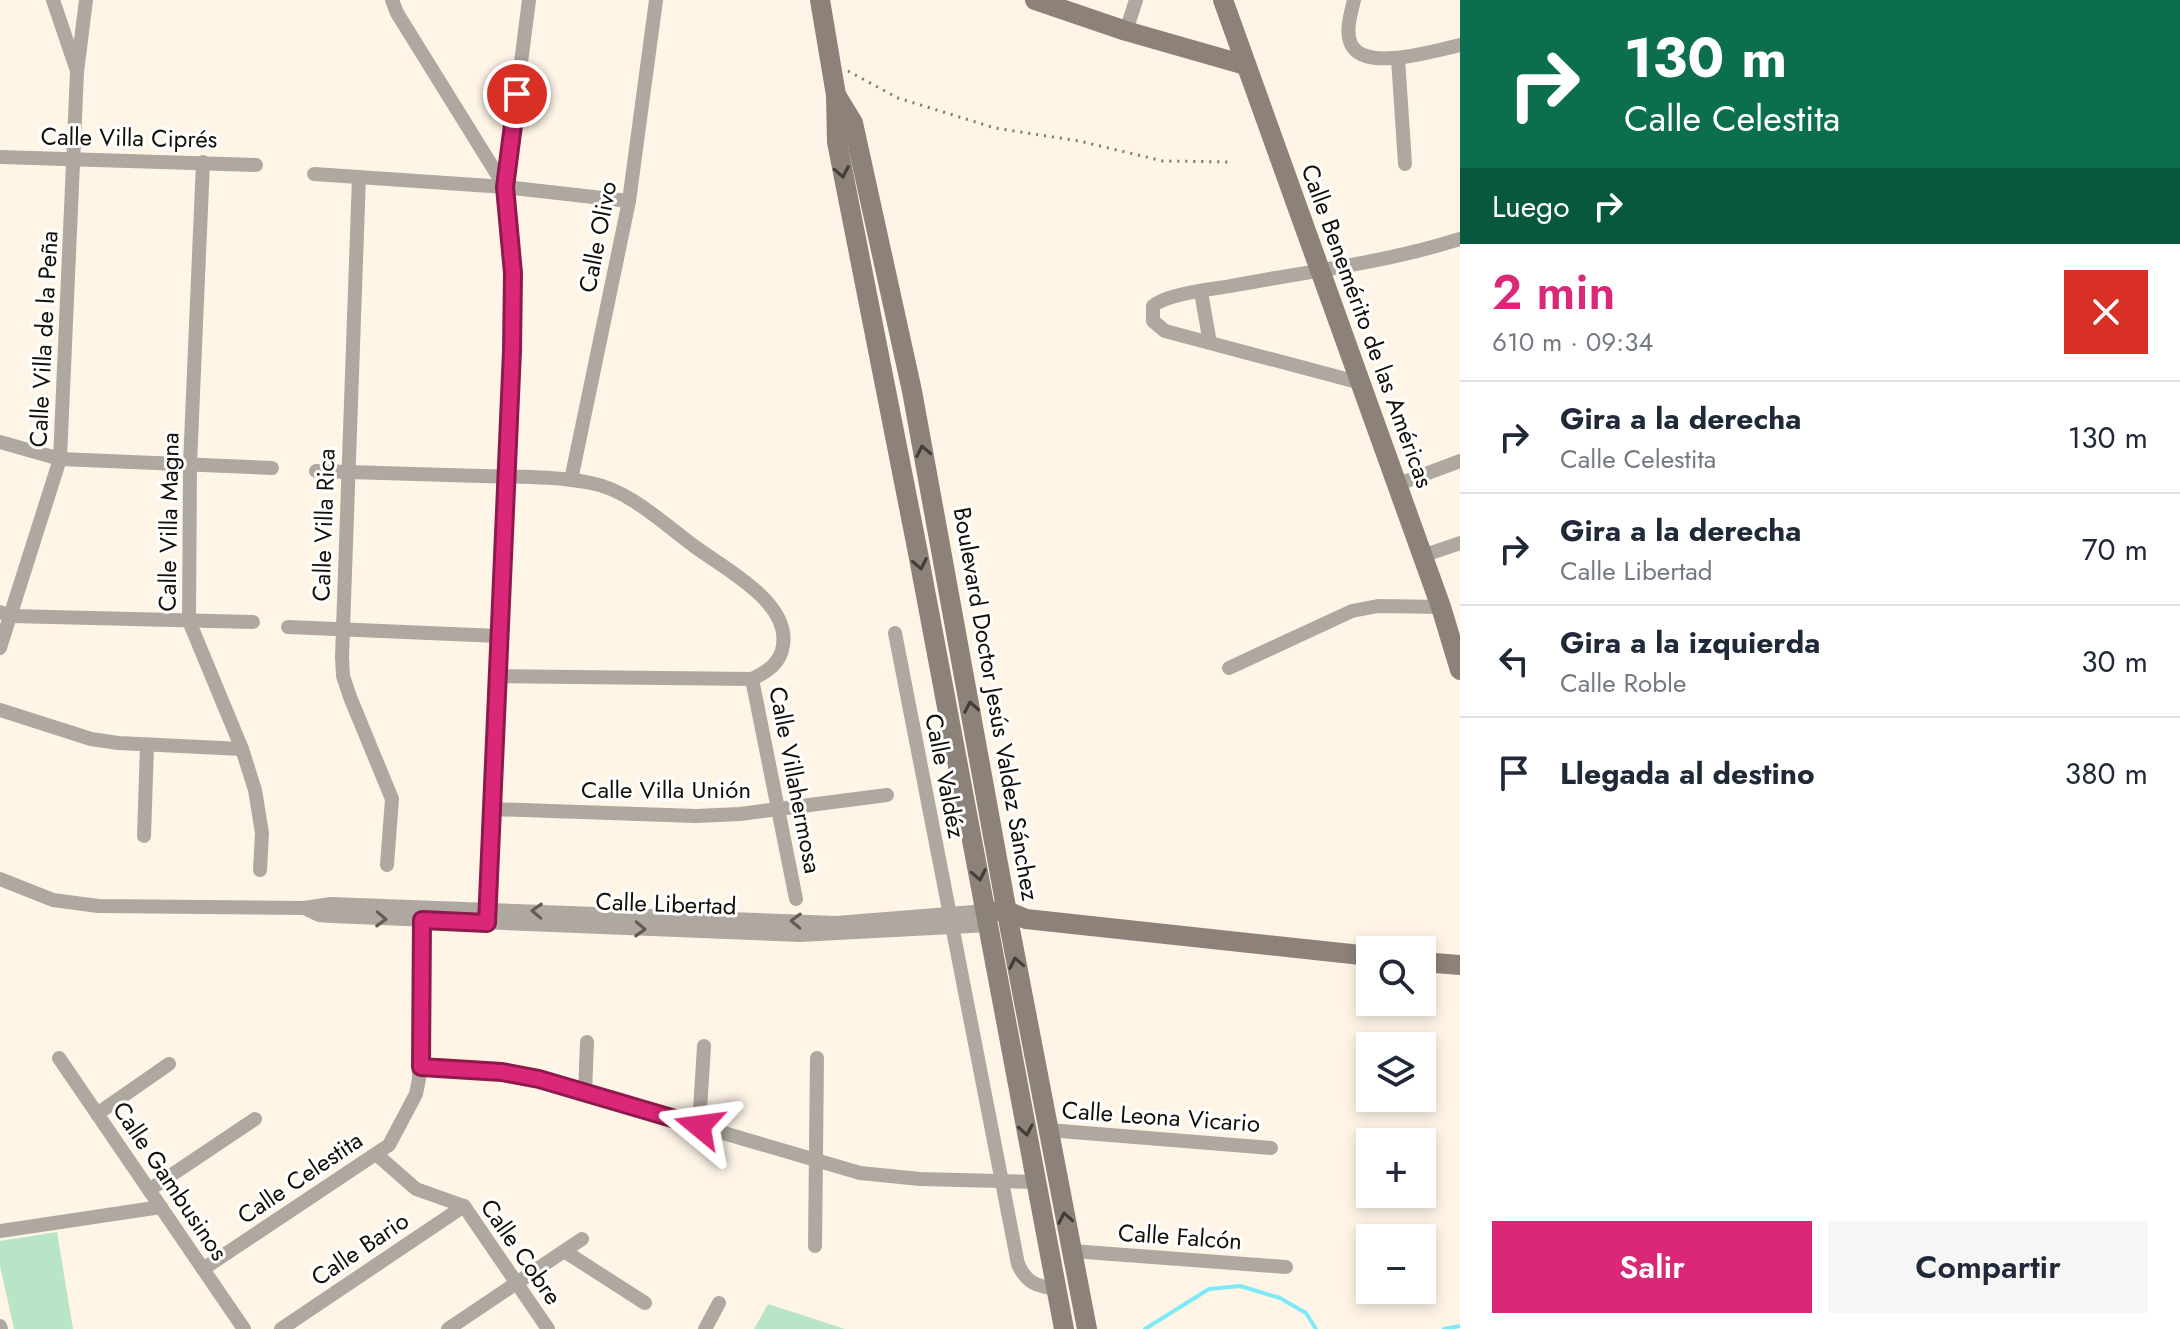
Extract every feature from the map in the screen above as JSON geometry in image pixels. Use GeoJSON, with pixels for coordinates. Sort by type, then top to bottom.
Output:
{"type":"FeatureCollection","features":[{"type":"Feature","properties":{"kind":"main road","name":"Boulevard Doctor Jesús Valdez Sánchez"},"geometry":{"type":"LineString","coordinates":[[820,0],[832,60],[837,142],[912,521],[1003,918],[1086,1326]]}},
{"type":"Feature","properties":{"kind":"main road","name":"Calle Benemérito de las Américas"},"geometry":{"type":"LineString","coordinates":[[1223,0],[1441,607],[1460,670]]}},
{"type":"Feature","properties":{"kind":"main road"},"geometry":{"type":"LineString","coordinates":[[1038,1],[1126,31],[1245,65]]}},
{"type":"Feature","properties":{"kind":"main road","name":"Boulevard Doctor Jesús Valdez Sánchez"},"geometry":{"type":"LineString","coordinates":[[836,95],[853,123],[859,148],[912,391],[935,515],[1003,918],[1036,1182],[1064,1327]]}},
{"type":"Feature","properties":{"kind":"main road"},"geometry":{"type":"LineString","coordinates":[[912,521],[935,515]]}},
{"type":"Feature","properties":{"kind":"main road","name":"Calle Libertad"},"geometry":{"type":"LineString","coordinates":[[1003,918],[1356,955]]}},
{"type":"Feature","properties":{"kind":"main road"},"geometry":{"type":"LineString","coordinates":[[1436,963],[1460,965]]}},
{"type":"Feature","properties":{"kind":"street","name":"Calle Villa de la Peña"},"geometry":{"type":"LineString","coordinates":[[53,0],[77,72]]}},
{"type":"Feature","properties":{"kind":"street","name":"Calle Villa de la Peña"},"geometry":{"type":"LineString","coordinates":[[0,648],[5,614],[60,459],[77,72],[86,0]]}},
{"type":"Feature","properties":{"kind":"street"},"geometry":{"type":"LineString","coordinates":[[392,0],[397,13],[505,187]]}},
{"type":"Feature","properties":{"kind":"street"},"geometry":{"type":"LineString","coordinates":[[487,916],[513,273],[505,187],[529,0]]}},
{"type":"Feature","properties":{"kind":"street","name":"Calle Olivo"},"geometry":{"type":"LineString","coordinates":[[571,480],[629,201],[656,0]]}},
{"type":"Feature","properties":{"kind":"street"},"geometry":{"type":"LineString","coordinates":[[1126,31],[1136,0]]}},
{"type":"Feature","properties":{"kind":"street"},"geometry":{"type":"LineString","coordinates":[[1354,0],[1348,34],[1355,50],[1375,57],[1398,59],[1460,45]]}},
{"type":"Feature","properties":{"kind":"street"},"geometry":{"type":"LineString","coordinates":[[1398,59],[1405,164]]}},
{"type":"Feature","properties":{"kind":"street","name":"Calle Villa Ciprés"},"geometry":{"type":"LineString","coordinates":[[0,157],[256,165]]}},
{"type":"Feature","properties":{"kind":"street","name":"Calle Villa Magna"},"geometry":{"type":"LineString","coordinates":[[203,162],[190,464],[189,621],[242,749],[261,815],[260,870]]}},
{"type":"Feature","properties":{"kind":"street"},"geometry":{"type":"LineString","coordinates":[[314,174],[505,187],[629,201]]}},
{"type":"Feature","properties":{"kind":"street","name":"Calle Villa Rica"},"geometry":{"type":"LineString","coordinates":[[359,177],[342,629],[343,676],[392,799],[387,865]]}},
{"type":"Feature","properties":{"kind":"street"},"geometry":{"type":"LineString","coordinates":[[1361,383],[1165,331],[1156,325],[1152,316],[1153,306],[1160,301],[1201,292],[1400,254],[1460,239]]}},
{"type":"Feature","properties":{"kind":"street"},"geometry":{"type":"LineString","coordinates":[[1201,292],[1210,343]]}},
{"type":"Feature","properties":{"kind":"street"},"geometry":{"type":"LineString","coordinates":[[0,442],[60,459],[272,468]]}},
{"type":"Feature","properties":{"kind":"street"},"geometry":{"type":"LineString","coordinates":[[1396,485],[1460,461]]}},
{"type":"Feature","properties":{"kind":"street","name":"Calle Villahermosa"},"geometry":{"type":"LineString","coordinates":[[316,471],[593,483],[615,491],[643,509],[768,602],[784,629],[783,650],[774,665],[752,679],[796,899]]}},
{"type":"Feature","properties":{"kind":"street"},"geometry":{"type":"LineString","coordinates":[[1422,556],[1460,543]]}},
{"type":"Feature","properties":{"kind":"street"},"geometry":{"type":"LineString","coordinates":[[1229,668],[1352,611],[1378,606],[1441,607]]}},
{"type":"Feature","properties":{"kind":"street"},"geometry":{"type":"LineString","coordinates":[[5,614],[253,622]]}},
{"type":"Feature","properties":{"kind":"street"},"geometry":{"type":"LineString","coordinates":[[288,627],[498,636]]}},
{"type":"Feature","properties":{"kind":"street","name":"Calle Valdéz"},"geometry":{"type":"LineString","coordinates":[[895,633],[1001,1182],[1022,1273],[1035,1285],[1055,1289]]}},
{"type":"Feature","properties":{"kind":"street"},"geometry":{"type":"LineString","coordinates":[[497,676],[752,679]]}},
{"type":"Feature","properties":{"kind":"street"},"geometry":{"type":"LineString","coordinates":[[0,710],[91,739],[147,746],[242,749]]}},
{"type":"Feature","properties":{"kind":"street"},"geometry":{"type":"LineString","coordinates":[[144,836],[147,746]]}},
{"type":"Feature","properties":{"kind":"street","name":"Calle Villa Unión"},"geometry":{"type":"LineString","coordinates":[[491,809],[696,816],[780,811],[887,795]]}},
{"type":"Feature","properties":{"kind":"street","name":"Calle Libertad"},"geometry":{"type":"LineString","coordinates":[[0,879],[53,900],[98,906],[304,908],[331,904],[487,916],[798,922],[870,927],[1003,918]]}},
{"type":"Feature","properties":{"kind":"street","name":"Calle Libertad"},"geometry":{"type":"LineString","coordinates":[[304,908],[319,915],[422,920],[487,916]]}},
{"type":"Feature","properties":{"kind":"street","name":"Calle Celestita"},"geometry":{"type":"LineString","coordinates":[[203,1269],[382,1150],[416,1094],[421,1067],[422,920]]}},
{"type":"Feature","properties":{"kind":"street"},"geometry":{"type":"LineString","coordinates":[[585,1093],[587,1042]]}},
{"type":"Feature","properties":{"kind":"street"},"geometry":{"type":"LineString","coordinates":[[699,1126],[704,1046]]}},
{"type":"Feature","properties":{"kind":"street","name":"Calle Gambusinos"},"geometry":{"type":"LineString","coordinates":[[59,1058],[244,1329]]}},
{"type":"Feature","properties":{"kind":"street"},"geometry":{"type":"LineString","coordinates":[[815,1246],[817,1058]]}},
{"type":"Feature","properties":{"kind":"street"},"geometry":{"type":"LineString","coordinates":[[97,1114],[169,1064]]}},
{"type":"Feature","properties":{"kind":"street"},"geometry":{"type":"LineString","coordinates":[[421,1067],[519,1075],[816,1162],[883,1177],[1036,1182]]}},
{"type":"Feature","properties":{"kind":"street"},"geometry":{"type":"LineString","coordinates":[[149,1190],[255,1119]]}},
{"type":"Feature","properties":{"kind":"street","name":"Calle Leona Vicario"},"geometry":{"type":"LineString","coordinates":[[1048,1130],[1271,1148]]}},
{"type":"Feature","properties":{"kind":"street","name":"Calle Cobre"},"geometry":{"type":"LineString","coordinates":[[382,1150],[416,1189],[464,1206],[548,1329]]}},
{"type":"Feature","properties":{"kind":"street","name":"Calle Bario"},"geometry":{"type":"LineString","coordinates":[[281,1329],[464,1206]]}},
{"type":"Feature","properties":{"kind":"street"},"geometry":{"type":"LineString","coordinates":[[0,1231],[161,1207]]}},
{"type":"Feature","properties":{"kind":"street"},"geometry":{"type":"LineString","coordinates":[[448,1329],[582,1239]]}},
{"type":"Feature","properties":{"kind":"street"},"geometry":{"type":"LineString","coordinates":[[564,1251],[645,1303]]}},
{"type":"Feature","properties":{"kind":"street","name":"Calle Falcón"},"geometry":{"type":"LineString","coordinates":[[1072,1251],[1286,1267]]}},
{"type":"Feature","properties":{"kind":"street"},"geometry":{"type":"LineString","coordinates":[[705,1329],[719,1303]]}},
{"type":"Feature","properties":{"kind":"path"},"geometry":{"type":"LineString","coordinates":[[832,60],[898,98],[995,128],[1079,141],[1163,161],[1229,162]]}},
{"type":"Feature","properties":{"kind":"green space"},"geometry":{"type":"Polygon","coordinates":[[[57,1232],[73,1329],[14,1329],[0,1266],[0,1241],[57,1232]]]}},
{"type":"Feature","properties":{"kind":"green space"},"geometry":{"type":"Polygon","coordinates":[[[768,1304],[845,1329],[754,1329],[768,1304]]]}},
{"type":"Feature","properties":{"kind":"waterway"},"geometry":{"type":"LineString","coordinates":[[1145,1329],[1209,1289],[1240,1286],[1280,1298],[1306,1313],[1316,1329]]}},
{"type":"Feature","properties":{"kind":"waterway"},"geometry":{"type":"LineString","coordinates":[[1444,1329],[1460,1326]]}},
{"type":"Feature","properties":{"kind":"route"},"geometry":{"type":"LineString","coordinates":[[517,94],[505,187],[513,273],[512,351],[504,477],[487,923],[422,920],[421,1067],[502,1072],[539,1079],[699,1126]]}}]}
